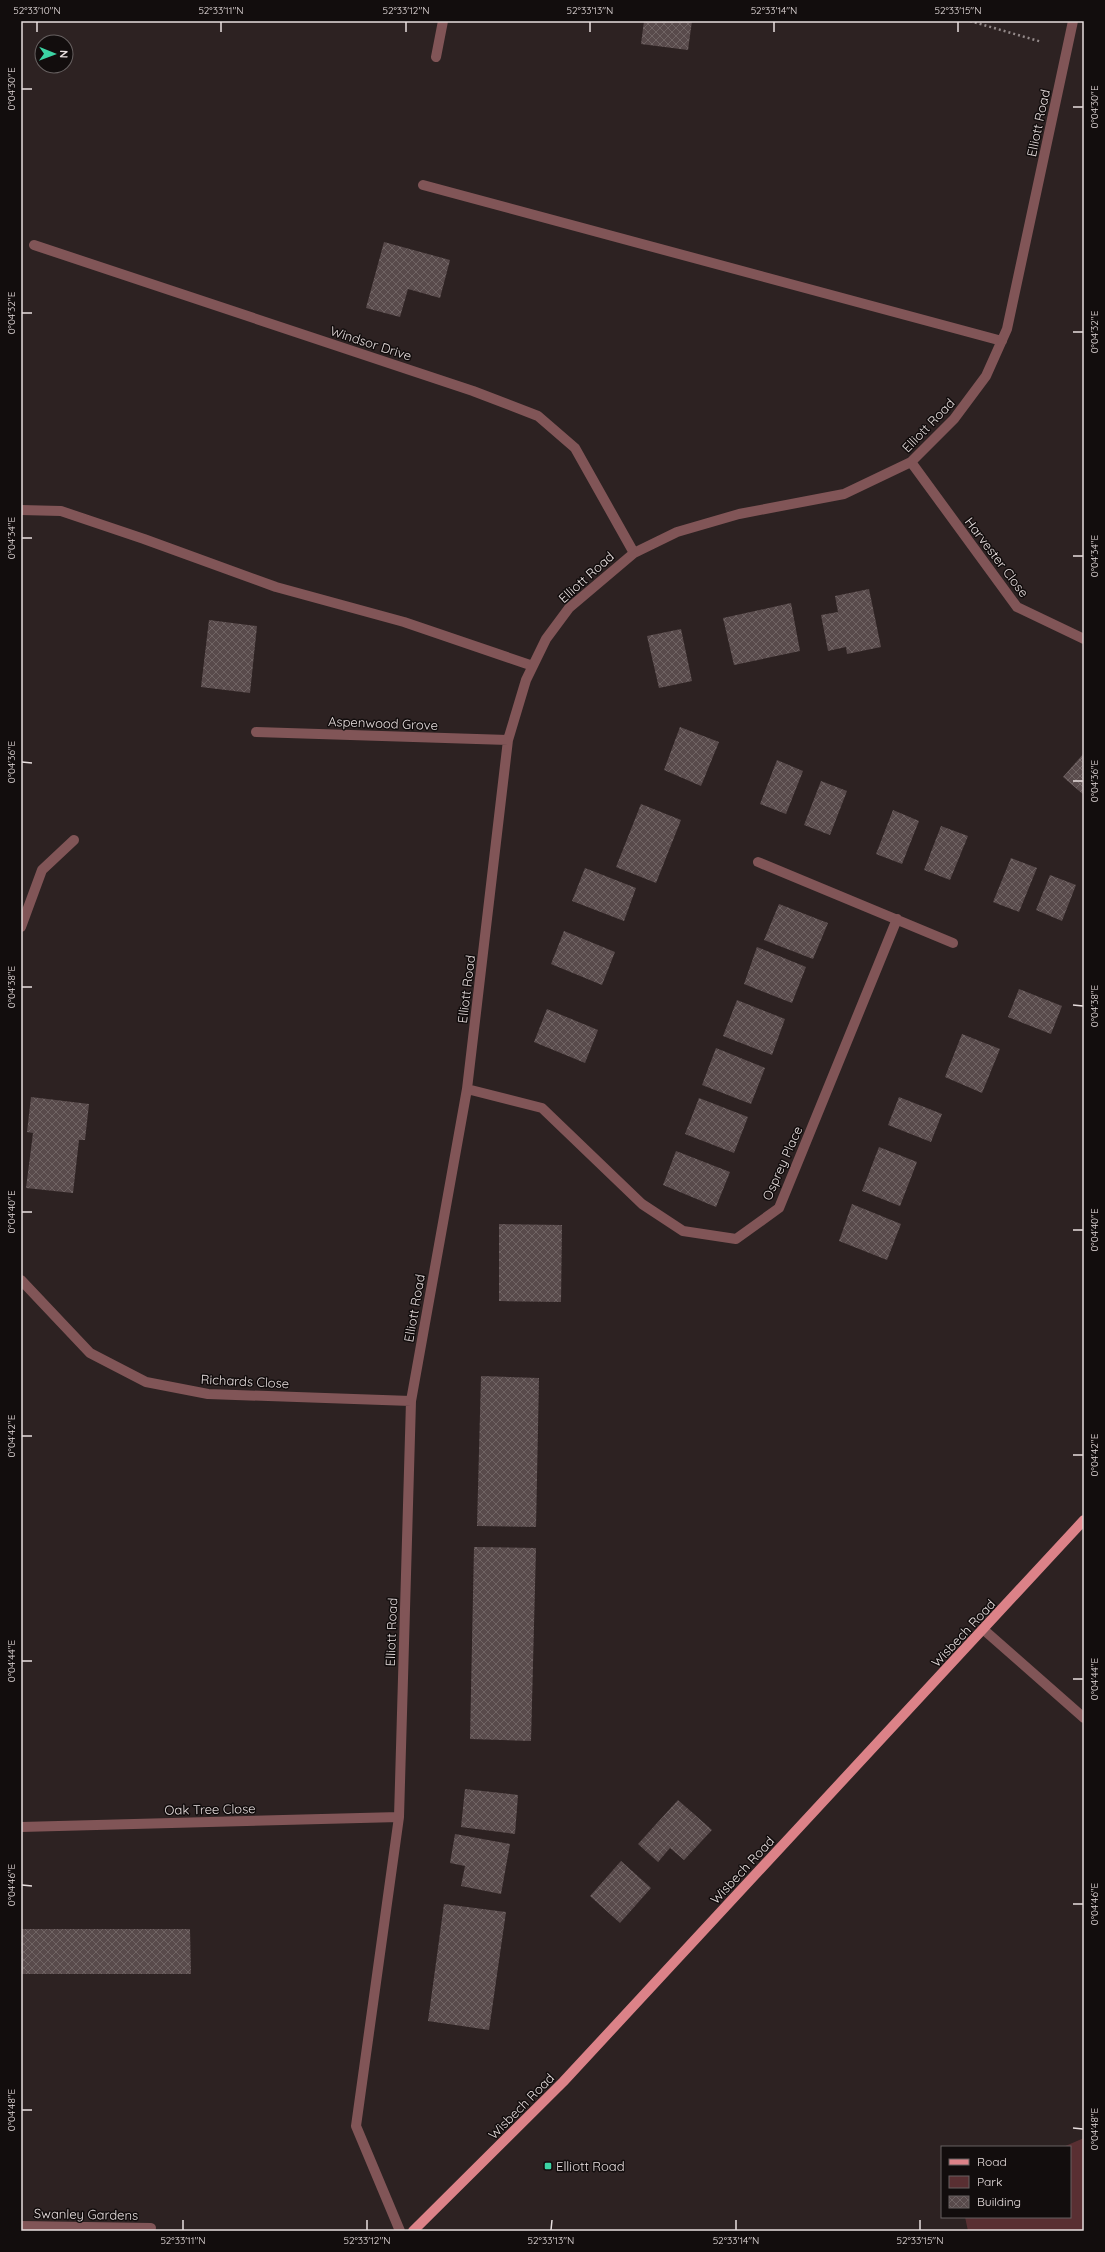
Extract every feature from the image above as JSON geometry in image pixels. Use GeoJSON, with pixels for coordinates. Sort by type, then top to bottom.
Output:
{"type":"FeatureCollection","features":[{"type":"Feature","properties":{"kind":"main road","name":"Wisbech Road"},"geometry":{"type":"LineString","coordinates":[[413,2231],[563,2082],[984,1630],[1084,1520]]}},
{"type":"Feature","properties":{"kind":"street"},"geometry":{"type":"LineString","coordinates":[[436,57],[443,21]]}},
{"type":"Feature","properties":{"kind":"street","name":"Elliott Road"},"geometry":{"type":"LineString","coordinates":[[400,2231],[356,2126],[399,1817],[411,1401],[467,1089],[508,740],[526,680],[546,639],[569,608],[634,553],[677,532],[738,514],[844,494],[911,462],[954,419],[986,376],[1007,329],[1073,21]]}},
{"type":"Feature","properties":{"kind":"street"},"geometry":{"type":"LineString","coordinates":[[423,185],[1002,341]]}},
{"type":"Feature","properties":{"kind":"street","name":"Windsor Drive"},"geometry":{"type":"LineString","coordinates":[[34,245],[473,391],[538,416],[575,448],[634,553]]}},
{"type":"Feature","properties":{"kind":"street","name":"Harvester Close"},"geometry":{"type":"LineString","coordinates":[[911,462],[1017,607],[1084,639]]}},
{"type":"Feature","properties":{"kind":"street"},"geometry":{"type":"LineString","coordinates":[[21,510],[61,511],[144,539],[276,587],[404,622],[533,666]]}},
{"type":"Feature","properties":{"kind":"street","name":"Aspenwood Grove"},"geometry":{"type":"LineString","coordinates":[[256,732],[508,740]]}},
{"type":"Feature","properties":{"kind":"street"},"geometry":{"type":"LineString","coordinates":[[21,927],[42,870],[74,840]]}},
{"type":"Feature","properties":{"kind":"street"},"geometry":{"type":"LineString","coordinates":[[758,862],[953,942]]}},
{"type":"Feature","properties":{"kind":"street","name":"Osprey Place"},"geometry":{"type":"LineString","coordinates":[[467,1089],[542,1108],[642,1204],[683,1231],[736,1239],[780,1208],[897,919]]}},
{"type":"Feature","properties":{"kind":"street","name":"Richards Close"},"geometry":{"type":"LineString","coordinates":[[21,1280],[90,1353],[146,1382],[208,1394],[411,1401]]}},
{"type":"Feature","properties":{"kind":"street"},"geometry":{"type":"LineString","coordinates":[[984,1630],[1084,1718]]}},
{"type":"Feature","properties":{"kind":"street","name":"Oak Tree Close"},"geometry":{"type":"LineString","coordinates":[[21,1827],[399,1817]]}},
{"type":"Feature","properties":{"kind":"street","name":"Swanley Gardens"},"geometry":{"type":"LineString","coordinates":[[21,2226],[151,2228]]}},
{"type":"Feature","properties":{"kind":"path"},"geometry":{"type":"LineString","coordinates":[[970,21],[1068,49]]}},
{"type":"Feature","properties":{"kind":"green space"},"geometry":{"type":"Polygon","coordinates":[[[1084,2138],[1084,2231],[968,2231],[965,2218],[1071,2218],[1071,2146],[1065,2146],[1084,2138]]]}},
{"type":"Feature","properties":{"kind":"building"},"geometry":{"type":"Polygon","coordinates":[[[644,21],[692,21],[688,50],[641,44],[644,21]]]}},
{"type":"Feature","properties":{"kind":"building"},"geometry":{"type":"Polygon","coordinates":[[[384,242],[450,260],[440,298],[408,289],[400,317],[366,308],[384,242]]]}},
{"type":"Feature","properties":{"kind":"building"},"geometry":{"type":"Polygon","coordinates":[[[869,589],[881,647],[847,654],[846,647],[828,651],[821,615],[838,612],[835,596],[869,589]]]}},
{"type":"Feature","properties":{"kind":"building"},"geometry":{"type":"Polygon","coordinates":[[[791,603],[800,651],[734,665],[723,618],[791,603]]]}},
{"type":"Feature","properties":{"kind":"building"},"geometry":{"type":"Polygon","coordinates":[[[209,620],[257,626],[250,693],[201,687],[209,620]]]}},
{"type":"Feature","properties":{"kind":"building"},"geometry":{"type":"Polygon","coordinates":[[[681,629],[692,681],[659,688],[647,636],[681,629]]]}},
{"type":"Feature","properties":{"kind":"building"},"geometry":{"type":"Polygon","coordinates":[[[680,727],[719,742],[701,786],[664,770],[680,727]]]}},
{"type":"Feature","properties":{"kind":"building"},"geometry":{"type":"Polygon","coordinates":[[[1084,753],[1084,795],[1063,777],[1084,753]]]}},
{"type":"Feature","properties":{"kind":"building"},"geometry":{"type":"Polygon","coordinates":[[[777,760],[803,771],[786,814],[760,804],[777,760]]]}},
{"type":"Feature","properties":{"kind":"building"},"geometry":{"type":"Polygon","coordinates":[[[821,781],[847,791],[830,835],[804,825],[821,781]]]}},
{"type":"Feature","properties":{"kind":"building"},"geometry":{"type":"Polygon","coordinates":[[[641,804],[681,820],[656,883],[616,867],[641,804]]]}},
{"type":"Feature","properties":{"kind":"building"},"geometry":{"type":"Polygon","coordinates":[[[893,810],[919,821],[902,864],[876,854],[893,810]]]}},
{"type":"Feature","properties":{"kind":"building"},"geometry":{"type":"Polygon","coordinates":[[[941,826],[968,836],[950,880],[924,870],[941,826]]]}},
{"type":"Feature","properties":{"kind":"building"},"geometry":{"type":"Polygon","coordinates":[[[1011,858],[1037,868],[1019,912],[993,902],[1011,858]]]}},
{"type":"Feature","properties":{"kind":"building"},"geometry":{"type":"Polygon","coordinates":[[[585,868],[636,888],[624,921],[572,901],[585,868]]]}},
{"type":"Feature","properties":{"kind":"building"},"geometry":{"type":"Polygon","coordinates":[[[1050,875],[1076,885],[1062,921],[1036,910],[1050,875]]]}},
{"type":"Feature","properties":{"kind":"building"},"geometry":{"type":"Polygon","coordinates":[[[779,904],[828,923],[813,959],[764,940],[779,904]]]}},
{"type":"Feature","properties":{"kind":"building"},"geometry":{"type":"Polygon","coordinates":[[[564,931],[615,952],[602,985],[551,964],[564,931]]]}},
{"type":"Feature","properties":{"kind":"building"},"geometry":{"type":"Polygon","coordinates":[[[757,947],[806,967],[792,1003],[744,984],[757,947]]]}},
{"type":"Feature","properties":{"kind":"building"},"geometry":{"type":"Polygon","coordinates":[[[1019,989],[1062,1006],[1051,1034],[1008,1017],[1019,989]]]}},
{"type":"Feature","properties":{"kind":"building"},"geometry":{"type":"Polygon","coordinates":[[[737,1000],[785,1019],[772,1055],[723,1036],[737,1000]]]}},
{"type":"Feature","properties":{"kind":"building"},"geometry":{"type":"Polygon","coordinates":[[[547,1009],[598,1030],[585,1063],[534,1042],[547,1009]]]}},
{"type":"Feature","properties":{"kind":"building"},"geometry":{"type":"Polygon","coordinates":[[[962,1034],[1000,1049],[982,1093],[945,1077],[962,1034]]]}},
{"type":"Feature","properties":{"kind":"building"},"geometry":{"type":"Polygon","coordinates":[[[716,1048],[765,1068],[751,1104],[702,1085],[716,1048]]]}},
{"type":"Feature","properties":{"kind":"building"},"geometry":{"type":"Polygon","coordinates":[[[31,1097],[89,1104],[85,1140],[79,1140],[73,1193],[26,1188],[33,1133],[27,1132],[31,1097]]]}},
{"type":"Feature","properties":{"kind":"building"},"geometry":{"type":"Polygon","coordinates":[[[899,1097],[942,1114],[931,1142],[888,1125],[899,1097]]]}},
{"type":"Feature","properties":{"kind":"building"},"geometry":{"type":"Polygon","coordinates":[[[699,1098],[748,1117],[734,1153],[685,1134],[699,1098]]]}},
{"type":"Feature","properties":{"kind":"building"},"geometry":{"type":"Polygon","coordinates":[[[879,1147],[917,1162],[900,1206],[862,1191],[879,1147]]]}},
{"type":"Feature","properties":{"kind":"building"},"geometry":{"type":"Polygon","coordinates":[[[676,1151],[730,1172],[716,1207],[663,1185],[676,1151]]]}},
{"type":"Feature","properties":{"kind":"building"},"geometry":{"type":"Polygon","coordinates":[[[852,1204],[901,1224],[887,1260],[839,1241],[852,1204]]]}},
{"type":"Feature","properties":{"kind":"building"},"geometry":{"type":"Polygon","coordinates":[[[499,1224],[562,1225],[561,1302],[499,1301],[499,1224]]]}},
{"type":"Feature","properties":{"kind":"building"},"geometry":{"type":"Polygon","coordinates":[[[481,1376],[539,1378],[536,1527],[477,1526],[481,1376]]]}},
{"type":"Feature","properties":{"kind":"building"},"geometry":{"type":"Polygon","coordinates":[[[474,1547],[536,1548],[531,1741],[470,1739],[474,1547]]]}},
{"type":"Feature","properties":{"kind":"building"},"geometry":{"type":"Polygon","coordinates":[[[465,1789],[518,1795],[515,1834],[461,1827],[465,1789]]]}},
{"type":"Feature","properties":{"kind":"building"},"geometry":{"type":"Polygon","coordinates":[[[678,1800],[712,1830],[684,1860],[670,1848],[658,1862],[638,1844],[678,1800]]]}},
{"type":"Feature","properties":{"kind":"building"},"geometry":{"type":"Polygon","coordinates":[[[455,1834],[510,1844],[501,1894],[461,1886],[465,1866],[450,1863],[455,1834]]]}},
{"type":"Feature","properties":{"kind":"building"},"geometry":{"type":"Polygon","coordinates":[[[621,1861],[651,1888],[620,1923],[590,1896],[621,1861]]]}},
{"type":"Feature","properties":{"kind":"building"},"geometry":{"type":"Polygon","coordinates":[[[444,1904],[506,1912],[489,2030],[428,2021],[444,1904]]]}},
{"type":"Feature","properties":{"kind":"building"},"geometry":{"type":"Polygon","coordinates":[[[21,1929],[190,1929],[191,1974],[21,1974],[21,1929]]]}},
{"type":"Feature","properties":{"kind":"place","name":"Elliott Road"},"geometry":{"type":"Point","coordinates":[548,2166]}}]}
